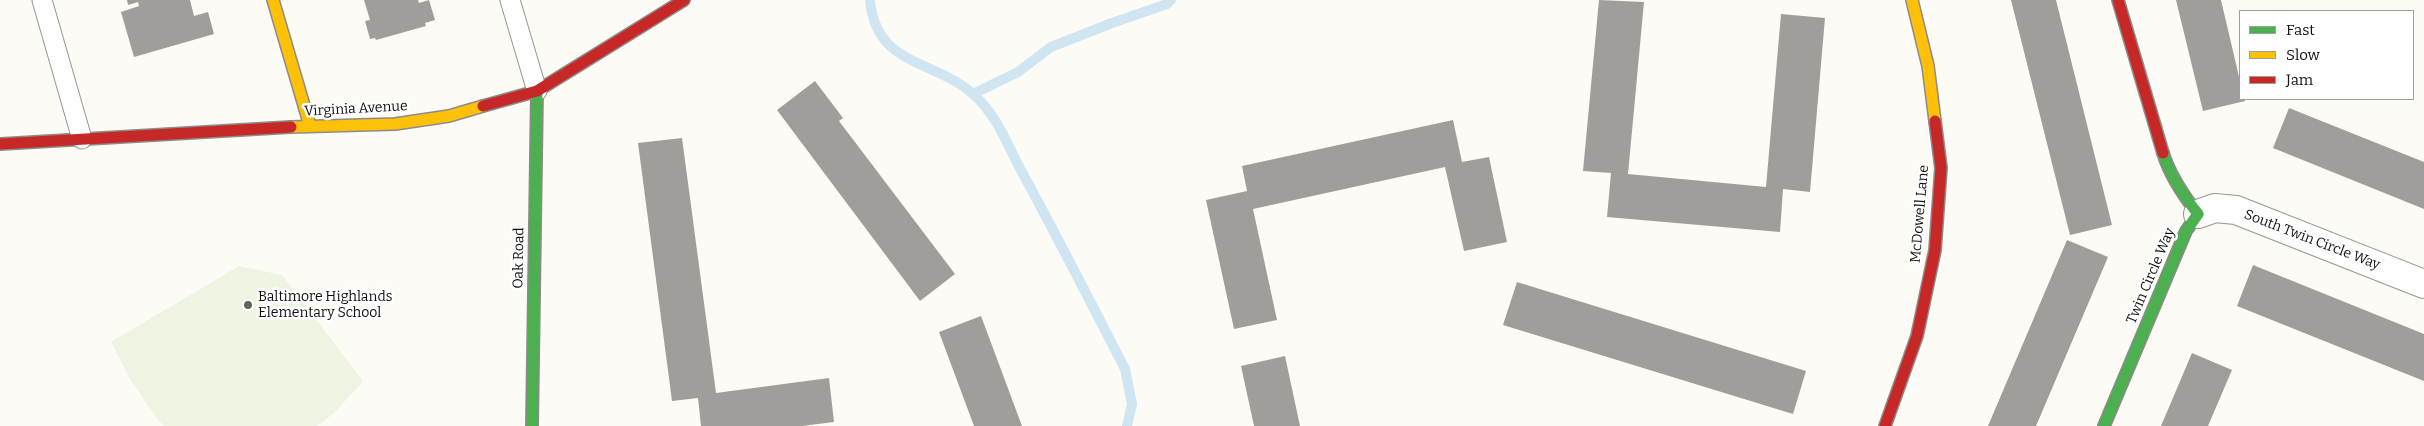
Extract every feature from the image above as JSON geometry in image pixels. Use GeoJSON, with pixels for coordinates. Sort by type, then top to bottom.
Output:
{"type":"FeatureCollection","features":[{"type":"Feature","properties":{"kind":"street"},"geometry":{"type":"LineString","coordinates":[[274,0],[310,126]]}},
{"type":"Feature","properties":{"kind":"street","name":"Virginia Avenue"},"geometry":{"type":"LineString","coordinates":[[0,144],[310,126],[395,124],[449,116],[537,91],[684,0]]}},
{"type":"Feature","properties":{"kind":"street","name":"McDowell Lane"},"geometry":{"type":"LineString","coordinates":[[1885,426],[1917,336],[1935,250],[1940,177],[1928,66],[1912,0]]}},
{"type":"Feature","properties":{"kind":"street"},"geometry":{"type":"LineString","coordinates":[[2118,0],[2167,167],[2181,192],[2198,214]]}},
{"type":"Feature","properties":{"kind":"street","name":"Oak Road"},"geometry":{"type":"LineString","coordinates":[[532,426],[537,91]]}},
{"type":"Feature","properties":{"kind":"street","name":"South Twin Circle Way"},"geometry":{"type":"LineString","coordinates":[[2198,214],[2215,208],[2236,210],[2424,284]]}},
{"type":"Feature","properties":{"kind":"street","name":"Twin Circle Way"},"geometry":{"type":"LineString","coordinates":[[2104,426],[2186,231],[2198,214]]}},
{"type":"Feature","properties":{"kind":"lane"},"geometry":{"type":"LineString","coordinates":[[42,0],[82,139]]}},
{"type":"Feature","properties":{"kind":"lane"},"geometry":{"type":"LineString","coordinates":[[510,0],[537,91]]}},
{"type":"Feature","properties":{"kind":"green space"},"geometry":{"type":"Polygon","coordinates":[[[239,266],[282,275],[363,381],[334,413],[317,426],[164,426],[129,377],[111,342],[239,266]]]}},
{"type":"Feature","properties":{"kind":"building"},"geometry":{"type":"Polygon","coordinates":[[[127,0],[190,0],[194,16],[208,12],[214,34],[134,57],[121,12],[139,6],[138,2],[128,5],[127,0]]]}},
{"type":"Feature","properties":{"kind":"building"},"geometry":{"type":"Polygon","coordinates":[[[364,0],[418,0],[419,3],[429,0],[435,20],[425,23],[426,26],[376,40],[375,38],[370,39],[365,21],[370,20],[364,0]]]}},
{"type":"Feature","properties":{"kind":"building"},"geometry":{"type":"Polygon","coordinates":[[[1599,0],[1644,2],[1628,174],[1766,187],[1781,14],[1825,18],[1810,192],[1783,189],[1780,232],[1607,217],[1611,173],[1583,171],[1599,0]]]}},
{"type":"Feature","properties":{"kind":"building"},"geometry":{"type":"Polygon","coordinates":[[[2011,0],[2056,0],[2112,225],[2070,235],[2011,0]]]}},
{"type":"Feature","properties":{"kind":"building"},"geometry":{"type":"Polygon","coordinates":[[[2176,0],[2221,0],[2239,77],[2239,100],[2245,101],[2203,111],[2176,0]]]}},
{"type":"Feature","properties":{"kind":"building"},"geometry":{"type":"Polygon","coordinates":[[[815,81],[843,118],[839,121],[955,274],[920,301],[777,110],[815,81]]]}},
{"type":"Feature","properties":{"kind":"building"},"geometry":{"type":"Polygon","coordinates":[[[2289,108],[2424,162],[2424,209],[2273,148],[2289,108]]]}},
{"type":"Feature","properties":{"kind":"building"},"geometry":{"type":"Polygon","coordinates":[[[1453,120],[1462,162],[1489,157],[1507,242],[1464,251],[1445,167],[1253,209],[1277,320],[1234,329],[1206,200],[1247,191],[1242,166],[1453,120]]]}},
{"type":"Feature","properties":{"kind":"building"},"geometry":{"type":"Polygon","coordinates":[[[682,138],[716,393],[829,378],[834,422],[802,426],[701,426],[698,398],[672,401],[638,143],[682,138]]]}},
{"type":"Feature","properties":{"kind":"building"},"geometry":{"type":"Polygon","coordinates":[[[2067,240],[2108,257],[2036,426],[1988,426],[2067,240]]]}},
{"type":"Feature","properties":{"kind":"building"},"geometry":{"type":"Polygon","coordinates":[[[2253,265],[2424,334],[2424,381],[2237,306],[2253,265]]]}},
{"type":"Feature","properties":{"kind":"building"},"geometry":{"type":"Polygon","coordinates":[[[1517,282],[1806,371],[1793,414],[1503,325],[1517,282]]]}},
{"type":"Feature","properties":{"kind":"building"},"geometry":{"type":"Polygon","coordinates":[[[981,316],[1022,426],[974,426],[939,332],[981,316]]]}},
{"type":"Feature","properties":{"kind":"building"},"geometry":{"type":"Polygon","coordinates":[[[2192,353],[2232,370],[2208,426],[2161,426],[2192,353]]]}},
{"type":"Feature","properties":{"kind":"building"},"geometry":{"type":"Polygon","coordinates":[[[1285,356],[1300,426],[1254,426],[1241,366],[1285,356]]]}},
{"type":"Feature","properties":{"kind":"waterway"},"geometry":{"type":"LineString","coordinates":[[870,0],[875,22],[883,38],[895,50],[958,83],[973,94],[996,121],[1125,369],[1132,404],[1127,426]]}},
{"type":"Feature","properties":{"kind":"waterway"},"geometry":{"type":"LineString","coordinates":[[973,94],[1018,72],[1051,47],[1167,4],[1171,0]]}},
{"type":"Feature","properties":{"kind":"traffic: fast"},"geometry":{"type":"LineString","coordinates":[[532,426],[537,91]]}},
{"type":"Feature","properties":{"kind":"traffic: fast"},"geometry":{"type":"LineString","coordinates":[[2104,426],[2186,231],[2198,214],[2169,170],[2163,153]]}},
{"type":"Feature","properties":{"kind":"traffic: slow"},"geometry":{"type":"LineString","coordinates":[[273,0],[310,126]]}},
{"type":"Feature","properties":{"kind":"traffic: slow"},"geometry":{"type":"LineString","coordinates":[[1912,0],[1928,66],[1935,121]]}},
{"type":"Feature","properties":{"kind":"traffic: slow"},"geometry":{"type":"LineString","coordinates":[[291,127],[395,124],[449,116],[483,106]]}},
{"type":"Feature","properties":{"kind":"traffic: jam"},"geometry":{"type":"LineString","coordinates":[[483,106],[537,91],[684,0]]}},
{"type":"Feature","properties":{"kind":"traffic: jam"},"geometry":{"type":"LineString","coordinates":[[2118,0],[2163,153]]}},
{"type":"Feature","properties":{"kind":"traffic: jam"},"geometry":{"type":"LineString","coordinates":[[1885,426],[1917,336],[1935,250],[1941,168],[1935,121]]}},
{"type":"Feature","properties":{"kind":"traffic: jam"},"geometry":{"type":"LineString","coordinates":[[0,144],[291,127]]}},
{"type":"Feature","properties":{"kind":"place","name":"Baltimore Highlands Elementary School"},"geometry":{"type":"Point","coordinates":[248,305]}}]}
